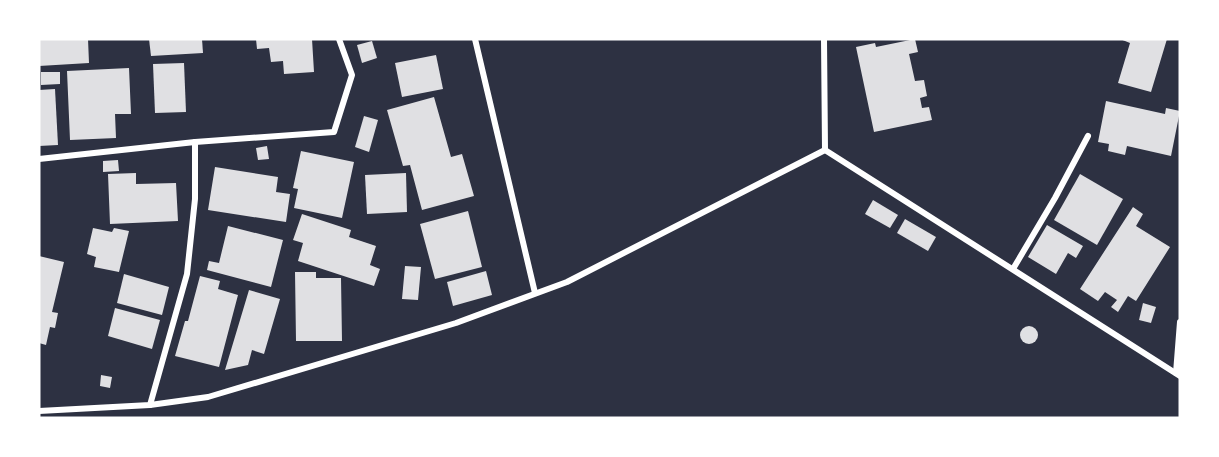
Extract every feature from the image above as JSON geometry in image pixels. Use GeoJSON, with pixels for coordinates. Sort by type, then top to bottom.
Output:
{"type":"FeatureCollection","features":[{"type":"Feature","properties":{"kind":"street"},"geometry":{"type":"LineString","coordinates":[[39,159],[195,142],[334,132],[352,75],[339,39]]}},
{"type":"Feature","properties":{"kind":"street"},"geometry":{"type":"LineString","coordinates":[[475,39],[535,293]]}},
{"type":"Feature","properties":{"kind":"street"},"geometry":{"type":"LineString","coordinates":[[824,39],[825,150]]}},
{"type":"Feature","properties":{"kind":"street"},"geometry":{"type":"LineString","coordinates":[[1013,269],[1088,136]]}},
{"type":"Feature","properties":{"kind":"street"},"geometry":{"type":"LineString","coordinates":[[150,405],[187,274],[195,199],[195,142]]}},
{"type":"Feature","properties":{"kind":"street"},"geometry":{"type":"LineString","coordinates":[[39,411],[150,405],[208,397],[456,323],[567,282],[825,150]]}},
{"type":"Feature","properties":{"kind":"street"},"geometry":{"type":"LineString","coordinates":[[825,150],[1178,374]]}},
{"type":"Feature","properties":{"kind":"street"},"geometry":{"type":"LineString","coordinates":[[1178,374],[1180,322]]}},
{"type":"Feature","properties":{"kind":"building"},"geometry":{"type":"Polygon","coordinates":[[[39,39],[88,39],[89,63],[39,66],[39,39]]]}},
{"type":"Feature","properties":{"kind":"building"},"geometry":{"type":"Polygon","coordinates":[[[149,39],[202,39],[203,53],[151,56],[149,39]]]}},
{"type":"Feature","properties":{"kind":"building"},"geometry":{"type":"Polygon","coordinates":[[[256,39],[312,39],[314,72],[284,74],[283,61],[271,62],[269,48],[257,49],[256,39]]]}},
{"type":"Feature","properties":{"kind":"building"},"geometry":{"type":"Polygon","coordinates":[[[915,39],[918,52],[909,54],[915,81],[924,80],[927,96],[920,98],[922,108],[929,107],[932,120],[874,132],[856,47],[875,43],[876,47],[915,39]]]}},
{"type":"Feature","properties":{"kind":"building"},"geometry":{"type":"Polygon","coordinates":[[[1120,39],[1167,39],[1151,92],[1118,83],[1130,43],[1120,39]]]}},
{"type":"Feature","properties":{"kind":"building"},"geometry":{"type":"Polygon","coordinates":[[[372,41],[377,58],[362,63],[357,45],[372,41]]]}},
{"type":"Feature","properties":{"kind":"building"},"geometry":{"type":"Polygon","coordinates":[[[436,55],[443,89],[402,97],[395,63],[436,55]]]}},
{"type":"Feature","properties":{"kind":"building"},"geometry":{"type":"Polygon","coordinates":[[[184,63],[186,112],[155,113],[153,64],[184,63]]]}},
{"type":"Feature","properties":{"kind":"building"},"geometry":{"type":"Polygon","coordinates":[[[129,68],[131,114],[115,114],[116,138],[70,140],[67,71],[129,68]]]}},
{"type":"Feature","properties":{"kind":"building"},"geometry":{"type":"Polygon","coordinates":[[[41,72],[60,72],[60,84],[41,85],[41,72]]]}},
{"type":"Feature","properties":{"kind":"building"},"geometry":{"type":"Polygon","coordinates":[[[55,89],[58,145],[39,146],[39,90],[55,89]]]}},
{"type":"Feature","properties":{"kind":"building"},"geometry":{"type":"Polygon","coordinates":[[[434,97],[451,157],[462,154],[474,196],[422,210],[410,165],[403,166],[387,110],[434,97]]]}},
{"type":"Feature","properties":{"kind":"building"},"geometry":{"type":"Polygon","coordinates":[[[1106,101],[1165,114],[1166,108],[1180,111],[1171,156],[1127,146],[1125,155],[1108,151],[1109,144],[1098,142],[1106,101]]]}},
{"type":"Feature","properties":{"kind":"building"},"geometry":{"type":"Polygon","coordinates":[[[364,116],[378,120],[369,152],[355,147],[364,116]]]}},
{"type":"Feature","properties":{"kind":"building"},"geometry":{"type":"Polygon","coordinates":[[[267,146],[269,159],[258,160],[256,148],[267,146]]]}},
{"type":"Feature","properties":{"kind":"building"},"geometry":{"type":"Polygon","coordinates":[[[301,151],[354,162],[342,218],[294,208],[298,189],[293,188],[301,151]]]}},
{"type":"Feature","properties":{"kind":"building"},"geometry":{"type":"Polygon","coordinates":[[[118,160],[119,171],[103,172],[103,161],[118,160]]]}},
{"type":"Feature","properties":{"kind":"building"},"geometry":{"type":"Polygon","coordinates":[[[215,167],[278,177],[276,192],[290,194],[286,222],[208,210],[215,167]]]}},
{"type":"Feature","properties":{"kind":"building"},"geometry":{"type":"Polygon","coordinates":[[[136,173],[136,184],[176,183],[178,221],[110,224],[108,174],[136,173]]]}},
{"type":"Feature","properties":{"kind":"building"},"geometry":{"type":"Polygon","coordinates":[[[406,173],[407,212],[367,214],[365,175],[406,173]]]}},
{"type":"Feature","properties":{"kind":"building"},"geometry":{"type":"Polygon","coordinates":[[[1080,174],[1123,199],[1097,245],[1054,220],[1080,174]]]}},
{"type":"Feature","properties":{"kind":"building"},"geometry":{"type":"Polygon","coordinates":[[[873,200],[898,215],[890,228],[865,214],[873,200]]]}},
{"type":"Feature","properties":{"kind":"building"},"geometry":{"type":"Polygon","coordinates":[[[1133,207],[1143,214],[1136,226],[1170,247],[1136,301],[1128,296],[1118,312],[1111,307],[1117,300],[1105,292],[1098,301],[1080,289],[1133,207]]]}},
{"type":"Feature","properties":{"kind":"building"},"geometry":{"type":"Polygon","coordinates":[[[468,211],[482,267],[435,279],[420,224],[468,211]]]}},
{"type":"Feature","properties":{"kind":"building"},"geometry":{"type":"Polygon","coordinates":[[[302,214],[351,230],[349,237],[376,246],[370,265],[380,269],[374,286],[298,261],[303,243],[293,240],[302,214]]]}},
{"type":"Feature","properties":{"kind":"building"},"geometry":{"type":"Polygon","coordinates":[[[905,219],[936,237],[928,251],[897,233],[905,219]]]}},
{"type":"Feature","properties":{"kind":"building"},"geometry":{"type":"Polygon","coordinates":[[[1047,225],[1083,246],[1076,258],[1068,253],[1056,274],[1028,257],[1047,225]]]}},
{"type":"Feature","properties":{"kind":"building"},"geometry":{"type":"Polygon","coordinates":[[[228,226],[283,240],[271,287],[207,270],[209,261],[219,263],[228,226]]]}},
{"type":"Feature","properties":{"kind":"building"},"geometry":{"type":"Polygon","coordinates":[[[93,228],[112,232],[114,228],[129,231],[119,272],[94,267],[96,257],[87,254],[93,228]]]}},
{"type":"Feature","properties":{"kind":"building"},"geometry":{"type":"Polygon","coordinates":[[[39,256],[64,262],[52,312],[58,313],[55,328],[50,327],[46,345],[39,343],[39,256]]]}},
{"type":"Feature","properties":{"kind":"building"},"geometry":{"type":"Polygon","coordinates":[[[405,266],[421,267],[418,300],[402,299],[405,266]]]}},
{"type":"Feature","properties":{"kind":"building"},"geometry":{"type":"Polygon","coordinates":[[[486,271],[492,295],[453,306],[447,282],[486,271]]]}},
{"type":"Feature","properties":{"kind":"building"},"geometry":{"type":"Polygon","coordinates":[[[295,272],[316,272],[316,278],[341,278],[342,341],[296,341],[295,272]]]}},
{"type":"Feature","properties":{"kind":"building"},"geometry":{"type":"Polygon","coordinates":[[[124,274],[169,287],[162,315],[117,303],[124,274]]]}},
{"type":"Feature","properties":{"kind":"building"},"geometry":{"type":"Polygon","coordinates":[[[200,276],[220,281],[218,289],[238,295],[219,367],[175,356],[185,321],[188,321],[200,276]]]}},
{"type":"Feature","properties":{"kind":"building"},"geometry":{"type":"Polygon","coordinates":[[[249,290],[280,299],[264,354],[252,350],[248,365],[225,370],[249,290]]]}},
{"type":"Feature","properties":{"kind":"building"},"geometry":{"type":"Polygon","coordinates":[[[1143,303],[1156,307],[1151,323],[1139,320],[1143,303]]]}},
{"type":"Feature","properties":{"kind":"building"},"geometry":{"type":"Polygon","coordinates":[[[115,308],[160,320],[152,349],[108,336],[115,308]]]}},
{"type":"Feature","properties":{"kind":"building"},"geometry":{"type":"Polygon","coordinates":[[[1025,326],[1033,326],[1038,331],[1036,342],[1025,344],[1020,339],[1020,331],[1025,326]]]}},
{"type":"Feature","properties":{"kind":"building"},"geometry":{"type":"Polygon","coordinates":[[[101,375],[112,377],[110,388],[100,386],[101,375]]]}}]}
